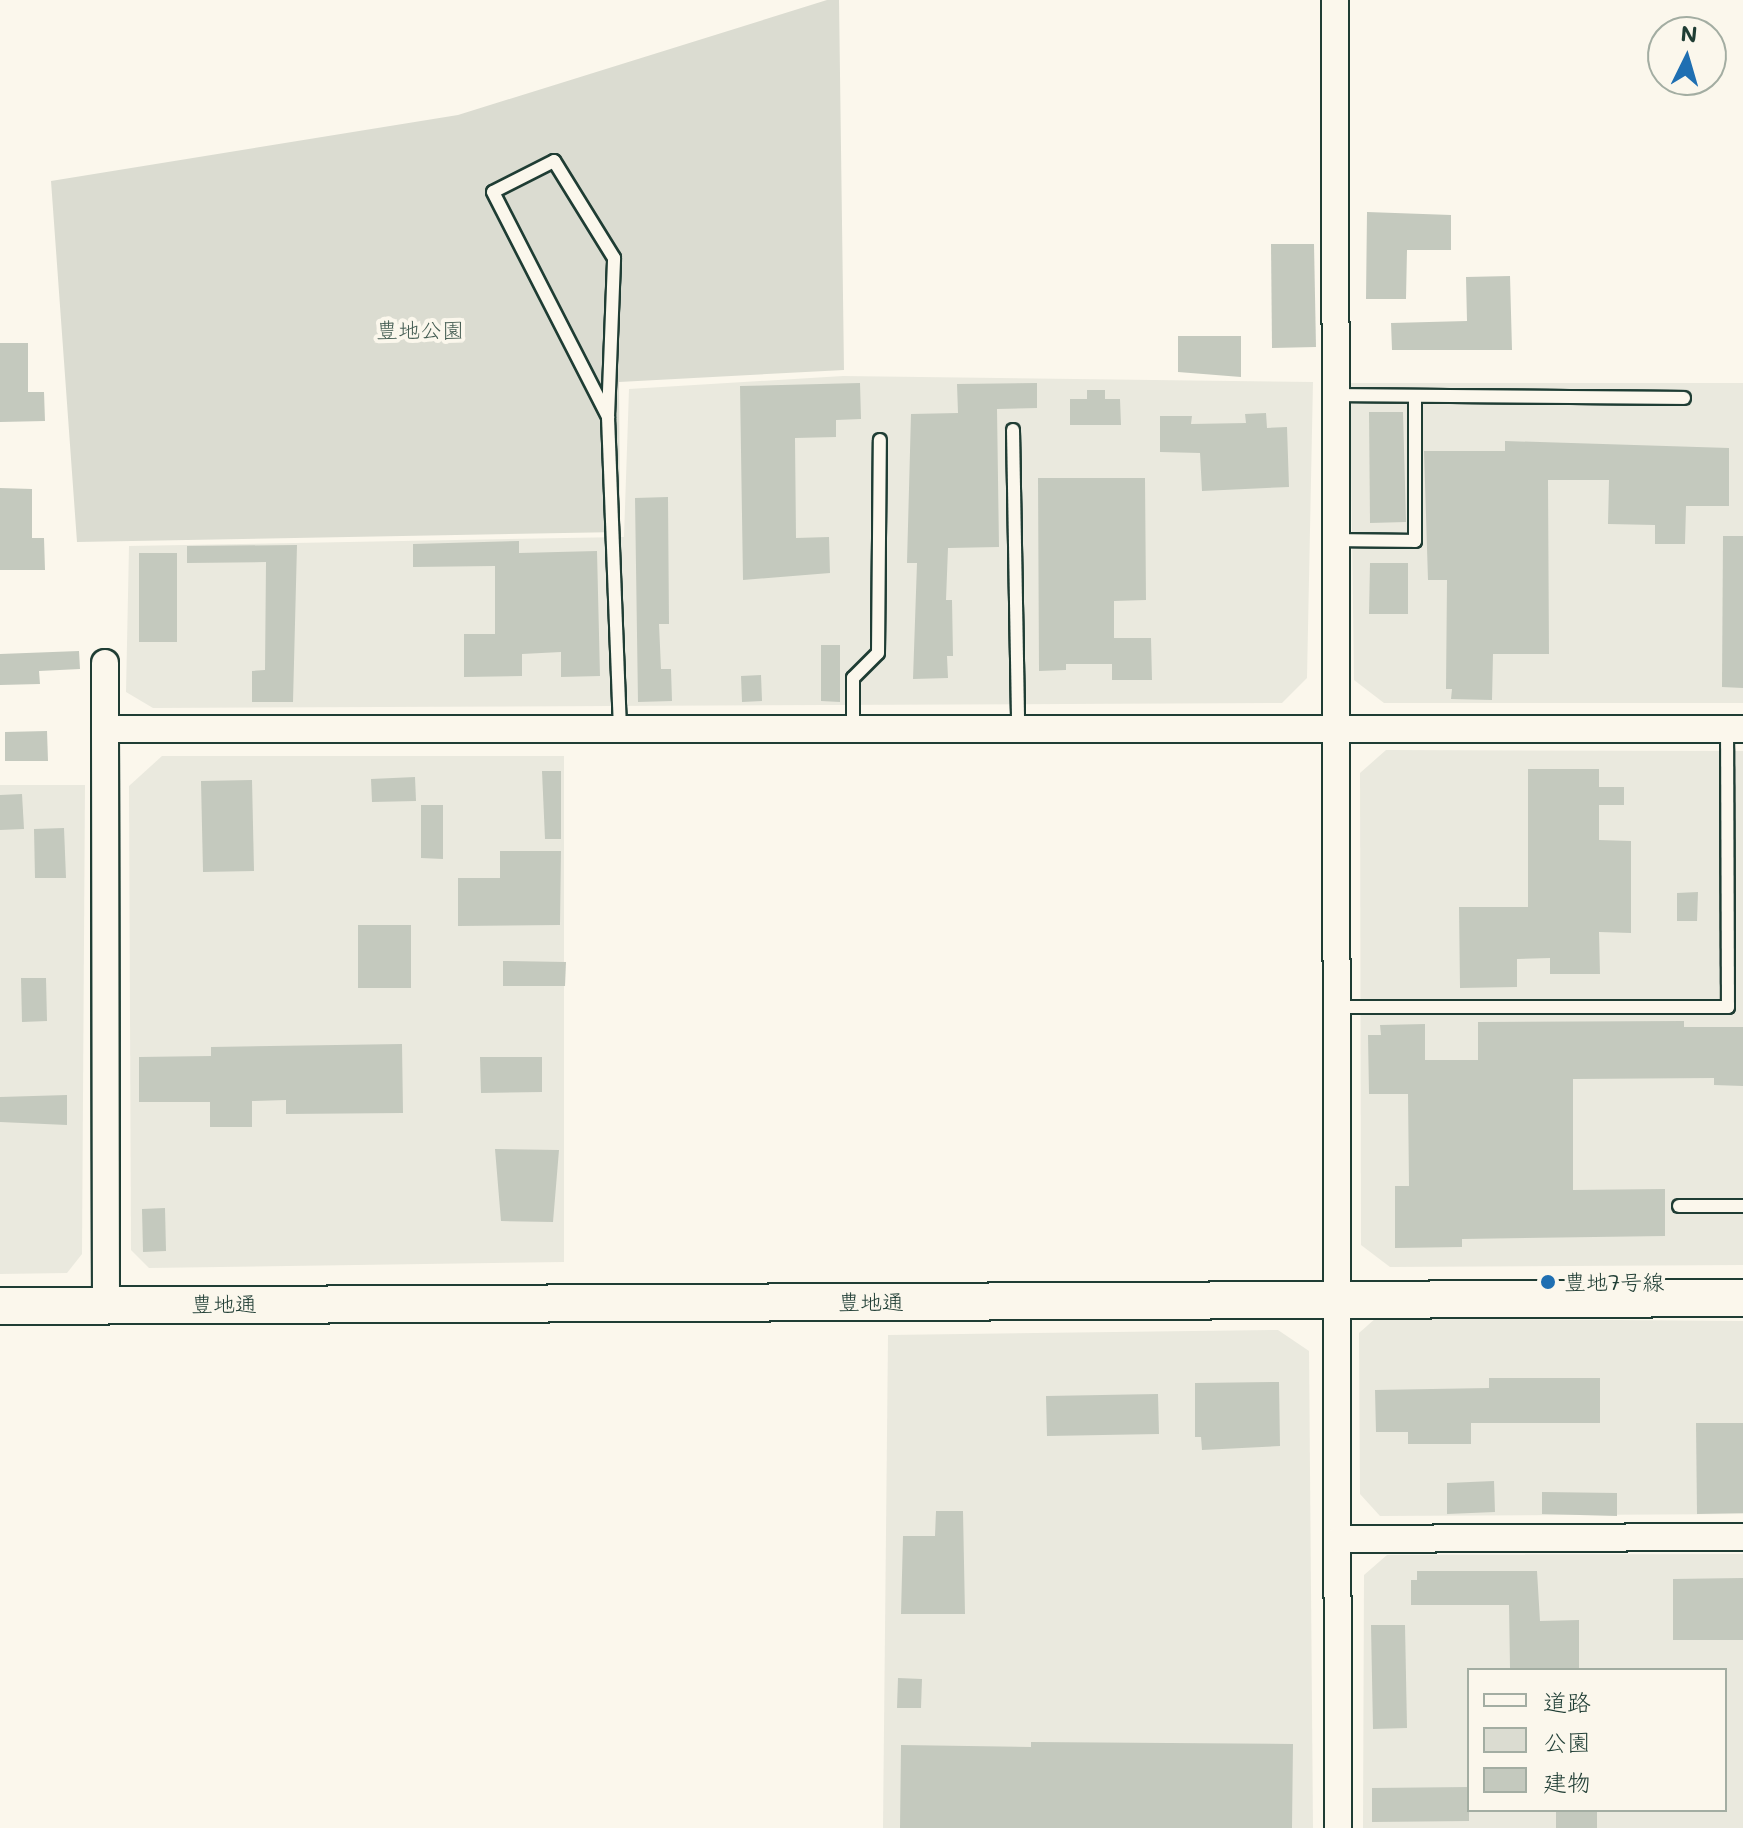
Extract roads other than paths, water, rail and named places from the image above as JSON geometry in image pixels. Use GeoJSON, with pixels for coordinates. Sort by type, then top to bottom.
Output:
{"type":"FeatureCollection","features":[{"type":"Feature","properties":{"kind":"main road","name":"豊地通"},"geometry":{"type":"LineString","coordinates":[[0,1306],[1743,1298]]}},
{"type":"Feature","properties":{"kind":"street"},"geometry":{"type":"LineString","coordinates":[[1335,0],[1332,395],[1339,1300],[1338,1828]]}},
{"type":"Feature","properties":{"kind":"street"},"geometry":{"type":"LineString","coordinates":[[105,663],[106,1305]]}},
{"type":"Feature","properties":{"kind":"street"},"geometry":{"type":"LineString","coordinates":[[105,729],[1735,729]]}},
{"type":"Feature","properties":{"kind":"street"},"geometry":{"type":"LineString","coordinates":[[1340,1539],[1743,1537]]}},
{"type":"Feature","properties":{"kind":"lane"},"geometry":{"type":"LineString","coordinates":[[608,417],[493,192],[554,161],[614,258],[608,417],[620,729]]}},
{"type":"Feature","properties":{"kind":"lane"},"geometry":{"type":"LineString","coordinates":[[1332,395],[1684,398]]}},
{"type":"Feature","properties":{"kind":"lane"},"geometry":{"type":"LineString","coordinates":[[1333,540],[1415,541],[1415,396]]}},
{"type":"Feature","properties":{"kind":"lane"},"geometry":{"type":"LineString","coordinates":[[1013,430],[1018,730]]}},
{"type":"Feature","properties":{"kind":"lane"},"geometry":{"type":"LineString","coordinates":[[853,729],[853,678],[878,653],[880,440]]}},
{"type":"Feature","properties":{"kind":"lane"},"geometry":{"type":"LineString","coordinates":[[1336,1007],[1728,1007],[1735,729]]}},
{"type":"Feature","properties":{"kind":"lane"},"geometry":{"type":"LineString","coordinates":[[1679,1206],[1743,1206]]}},
{"type":"Feature","properties":{"kind":"place","name":"豊地7号線"},"geometry":{"type":"Point","coordinates":[1548,1282]}},
{"type":"Feature","properties":{"kind":"park label","name":"豊地公園"},"geometry":{"type":"Point","coordinates":[420,330]}}]}
